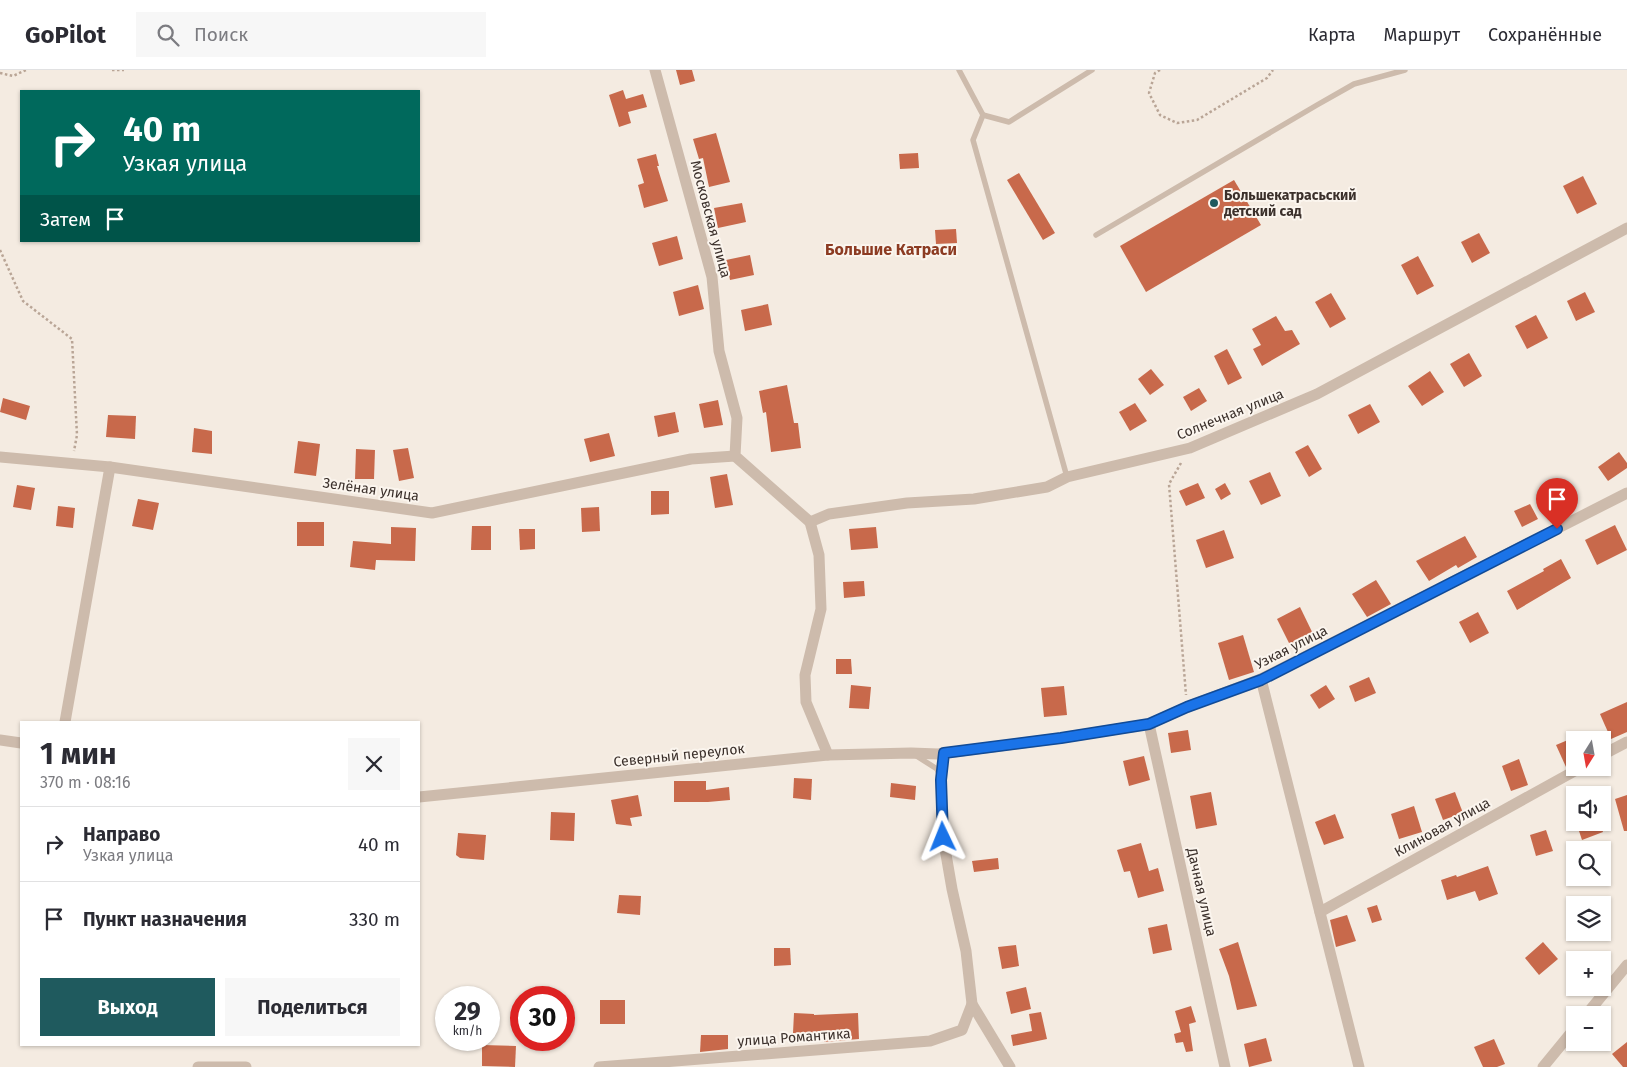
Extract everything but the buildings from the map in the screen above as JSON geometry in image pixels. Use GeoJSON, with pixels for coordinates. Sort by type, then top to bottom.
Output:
{"type":"FeatureCollection","features":[{"type":"Feature","properties":{"kind":"street","name":"Московская улица"},"geometry":{"type":"LineString","coordinates":[[655,70],[712,277],[719,351],[737,418],[735,456]]}},
{"type":"Feature","properties":{"kind":"street","name":"Солнечная улица"},"geometry":{"type":"LineString","coordinates":[[810,522],[829,514],[907,503],[974,499],[1047,487],[1067,477],[1190,448],[1317,394],[1627,228]]}},
{"type":"Feature","properties":{"kind":"street","name":"Зелёная улица"},"geometry":{"type":"LineString","coordinates":[[0,457],[110,467],[432,513],[691,459],[735,456]]}},
{"type":"Feature","properties":{"kind":"street"},"geometry":{"type":"LineString","coordinates":[[735,456],[810,522],[819,555],[821,609],[804,675],[806,702],[828,755]]}},
{"type":"Feature","properties":{"kind":"street"},"geometry":{"type":"LineString","coordinates":[[65,721],[110,467]]}},
{"type":"Feature","properties":{"kind":"street","name":"Узкая улица"},"geometry":{"type":"LineString","coordinates":[[944,753],[1061,738],[1149,724],[1187,707],[1261,680],[1627,493]]}},
{"type":"Feature","properties":{"kind":"street"},"geometry":{"type":"LineString","coordinates":[[1261,680],[1359,1067]]}},
{"type":"Feature","properties":{"kind":"street","name":"Дачная улица"},"geometry":{"type":"LineString","coordinates":[[1149,724],[1225,1067]]}},
{"type":"Feature","properties":{"kind":"street"},"geometry":{"type":"LineString","coordinates":[[0,740],[20,743]]}},
{"type":"Feature","properties":{"kind":"street"},"geometry":{"type":"LineString","coordinates":[[1611,750],[1627,742]]}},
{"type":"Feature","properties":{"kind":"street"},"geometry":{"type":"LineString","coordinates":[[944,753],[941,780],[943,837],[966,951],[972,1004],[1010,1067]]}},
{"type":"Feature","properties":{"kind":"street","name":"Северный переулок"},"geometry":{"type":"LineString","coordinates":[[420,797],[828,755],[944,753]]}},
{"type":"Feature","properties":{"kind":"street","name":"Клиновая улица"},"geometry":{"type":"LineString","coordinates":[[1320,912],[1566,776]]}},
{"type":"Feature","properties":{"kind":"street"},"geometry":{"type":"LineString","coordinates":[[1594,1006],[1627,966]]}},
{"type":"Feature","properties":{"kind":"street","name":"улица Романтика"},"geometry":{"type":"LineString","coordinates":[[599,1067],[930,1041],[962,1030],[972,1004]]}},
{"type":"Feature","properties":{"kind":"street"},"geometry":{"type":"LineString","coordinates":[[1543,1067],[1566,1039]]}},
{"type":"Feature","properties":{"kind":"street"},"geometry":{"type":"LineString","coordinates":[[198,1067],[246,1067]]}},
{"type":"Feature","properties":{"kind":"lane"},"geometry":{"type":"LineString","coordinates":[[959,70],[983,115],[1009,122],[1092,70]]}},
{"type":"Feature","properties":{"kind":"lane"},"geometry":{"type":"LineString","coordinates":[[1096,235],[1354,84],[1380,73],[1406,70]]}},
{"type":"Feature","properties":{"kind":"lane"},"geometry":{"type":"LineString","coordinates":[[983,115],[973,140],[1067,477]]}},
{"type":"Feature","properties":{"kind":"lane"},"geometry":{"type":"LineString","coordinates":[[911,753],[937,769],[941,780]]}},
{"type":"Feature","properties":{"kind":"path"},"geometry":{"type":"LineString","coordinates":[[0,73],[13,76],[26,70]]}},
{"type":"Feature","properties":{"kind":"path"},"geometry":{"type":"LineString","coordinates":[[112,70],[124,70]]}},
{"type":"Feature","properties":{"kind":"path"},"geometry":{"type":"LineString","coordinates":[[1160,70],[1155,74],[1149,93],[1160,115],[1177,123],[1197,120],[1267,78],[1273,70]]}},
{"type":"Feature","properties":{"kind":"path"},"geometry":{"type":"LineString","coordinates":[[0,250],[23,301],[72,339],[77,435],[71,464]]}},
{"type":"Feature","properties":{"kind":"path"},"geometry":{"type":"LineString","coordinates":[[1187,707],[1169,484],[1190,448]]}},
{"type":"Feature","properties":{"kind":"place","name":"Большекатрасьский детский сад"},"geometry":{"type":"Point","coordinates":[1214,203]}},
{"type":"Feature","properties":{"kind":"district","name":"Большие Катраси"},"geometry":{"type":"Point","coordinates":[891,249]}},
{"type":"Feature","properties":{"kind":"route"},"geometry":{"type":"LineString","coordinates":[[943,837],[941,780],[944,753],[1061,738],[1149,724],[1187,707],[1261,680],[1557,529]]}}]}
